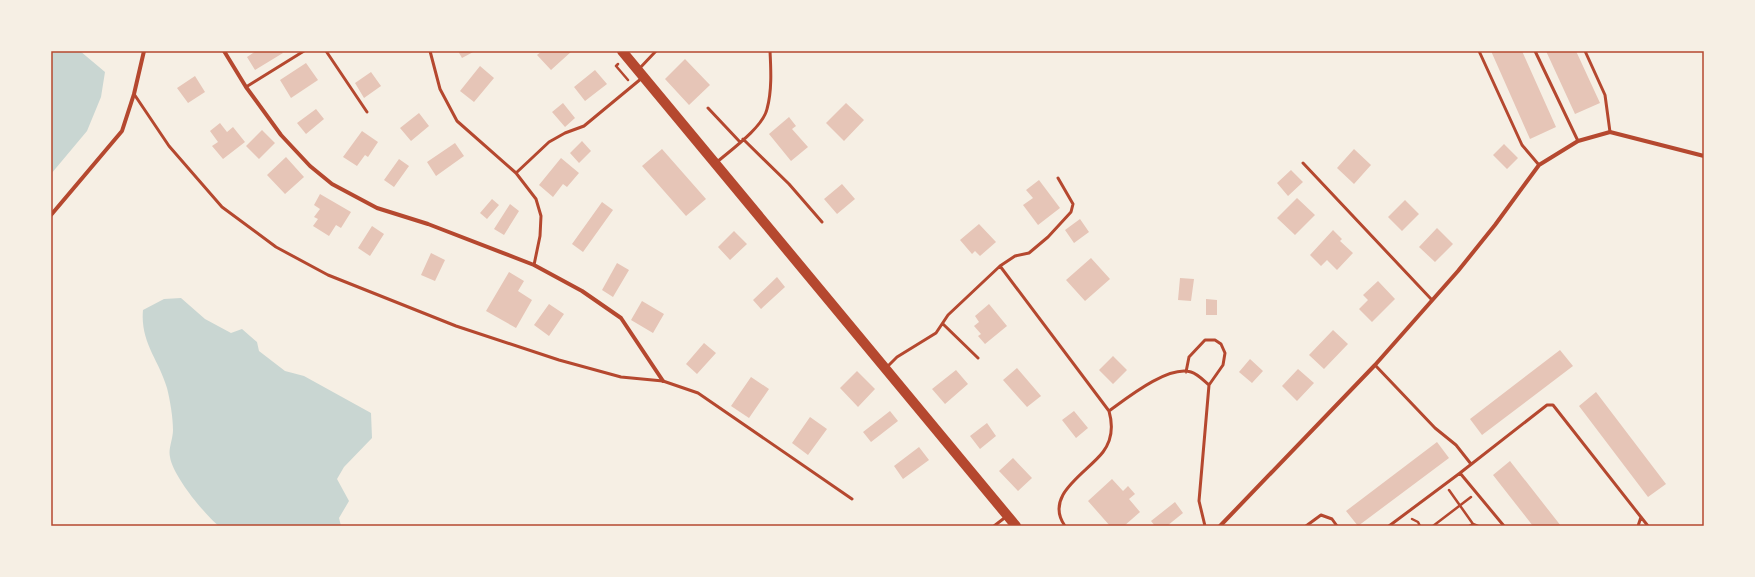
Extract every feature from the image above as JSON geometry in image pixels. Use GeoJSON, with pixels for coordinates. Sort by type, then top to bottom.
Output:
{"type":"FeatureCollection","features":[{"type":"Feature","properties":{"kind":"main road"},"geometry":{"type":"LineString","coordinates":[[622,51],[1016,526]]}},
{"type":"Feature","properties":{"kind":"street"},"geometry":{"type":"LineString","coordinates":[[51,215],[122,132],[134,94],[144,51]]}},
{"type":"Feature","properties":{"kind":"street"},"geometry":{"type":"LineString","coordinates":[[224,51],[246,87],[281,135],[310,166],[332,184],[377,208],[428,224],[534,265],[582,291],[621,318],[664,381]]}},
{"type":"Feature","properties":{"kind":"street"},"geometry":{"type":"LineString","coordinates":[[1220,526],[1375,365],[1458,271],[1491,231],[1539,165],[1578,141],[1610,132],[1704,156]]}},
{"type":"Feature","properties":{"kind":"lane"},"geometry":{"type":"LineString","coordinates":[[246,87],[304,51]]}},
{"type":"Feature","properties":{"kind":"lane"},"geometry":{"type":"LineString","coordinates":[[326,51],[368,112]]}},
{"type":"Feature","properties":{"kind":"lane"},"geometry":{"type":"LineString","coordinates":[[430,51],[440,89],[457,121],[516,173],[536,199],[540,216],[540,236],[534,265]]}},
{"type":"Feature","properties":{"kind":"lane"},"geometry":{"type":"LineString","coordinates":[[516,173],[549,142],[565,133],[584,126],[633,86],[656,51]]}},
{"type":"Feature","properties":{"kind":"lane"},"geometry":{"type":"LineString","coordinates":[[715,163],[756,127],[767,110],[771,84],[770,51]]}},
{"type":"Feature","properties":{"kind":"lane"},"geometry":{"type":"LineString","coordinates":[[1479,51],[1522,145],[1539,165]]}},
{"type":"Feature","properties":{"kind":"lane"},"geometry":{"type":"LineString","coordinates":[[1535,51],[1578,141]]}},
{"type":"Feature","properties":{"kind":"lane"},"geometry":{"type":"LineString","coordinates":[[1585,51],[1606,95],[1610,132]]}},
{"type":"Feature","properties":{"kind":"lane"},"geometry":{"type":"LineString","coordinates":[[134,94],[169,146],[222,207],[276,247],[328,275],[456,326],[559,360],[621,377],[664,381],[698,393],[852,499]]}},
{"type":"Feature","properties":{"kind":"lane"},"geometry":{"type":"LineString","coordinates":[[708,108],[740,142]]}},
{"type":"Feature","properties":{"kind":"lane"},"geometry":{"type":"LineString","coordinates":[[743,139],[789,184],[822,222]]}},
{"type":"Feature","properties":{"kind":"lane"},"geometry":{"type":"LineString","coordinates":[[1302,163],[1432,300]]}},
{"type":"Feature","properties":{"kind":"lane"},"geometry":{"type":"LineString","coordinates":[[886,368],[897,357],[936,333],[948,315],[1000,266],[1015,256],[1029,253],[1048,238],[1070,212],[1073,204],[1058,178]]}},
{"type":"Feature","properties":{"kind":"lane"},"geometry":{"type":"LineString","coordinates":[[1000,266],[1110,411],[1112,423],[1110,439],[1103,452],[1064,492],[1060,501],[1058,514],[1065,526]]}},
{"type":"Feature","properties":{"kind":"lane"},"geometry":{"type":"LineString","coordinates":[[943,324],[978,358]]}},
{"type":"Feature","properties":{"kind":"lane"},"geometry":{"type":"LineString","coordinates":[[1186,372],[1189,357],[1205,340],[1214,340],[1221,344],[1225,354],[1223,365],[1209,385],[1199,501],[1205,526]]}},
{"type":"Feature","properties":{"kind":"lane"},"geometry":{"type":"LineString","coordinates":[[1375,365],[1435,428],[1456,445],[1472,464]]}},
{"type":"Feature","properties":{"kind":"lane"},"geometry":{"type":"LineString","coordinates":[[1110,411],[1144,385],[1168,375],[1192,372],[1209,385]]}},
{"type":"Feature","properties":{"kind":"lane"},"geometry":{"type":"LineString","coordinates":[[1389,526],[1548,405],[1553,405],[1648,526]]}},
{"type":"Feature","properties":{"kind":"lane"},"geometry":{"type":"LineString","coordinates":[[1460,473],[1504,526]]}},
{"type":"Feature","properties":{"kind":"lane"},"geometry":{"type":"LineString","coordinates":[[994,526],[1008,515]]}},
{"type":"Feature","properties":{"kind":"lane"},"geometry":{"type":"LineString","coordinates":[[1306,526],[1321,515],[1332,520],[1337,526]]}},
{"type":"Feature","properties":{"kind":"lane"},"geometry":{"type":"LineString","coordinates":[[1638,526],[1641,517]]}},
{"type":"Feature","properties":{"kind":"path"},"geometry":{"type":"LineString","coordinates":[[620,62],[616,66],[633,86]]}},
{"type":"Feature","properties":{"kind":"path"},"geometry":{"type":"LineString","coordinates":[[1445,484],[1473,524],[1478,526]]}},
{"type":"Feature","properties":{"kind":"path"},"geometry":{"type":"LineString","coordinates":[[1433,526],[1476,493]]}},
{"type":"Feature","properties":{"kind":"shaded area"},"geometry":{"type":"Polygon","coordinates":[[[51,51],[80,51],[105,72],[101,97],[87,131],[51,174],[51,51]]]}},
{"type":"Feature","properties":{"kind":"shaded area"},"geometry":{"type":"Polygon","coordinates":[[[181,298],[205,319],[231,333],[242,329],[257,342],[259,351],[285,371],[304,376],[371,413],[372,438],[344,467],[337,479],[349,501],[339,518],[341,526],[219,526],[205,513],[190,494],[172,465],[170,451],[173,425],[167,388],[147,341],[143,321],[143,310],[164,299],[181,298]]]}},
{"type":"Feature","properties":{"kind":"building"},"geometry":{"type":"Polygon","coordinates":[[[256,51],[281,51],[283,53],[255,70],[247,57],[256,51]]]}},
{"type":"Feature","properties":{"kind":"building"},"geometry":{"type":"Polygon","coordinates":[[[458,51],[475,51],[462,58],[458,51]]]}},
{"type":"Feature","properties":{"kind":"building"},"geometry":{"type":"Polygon","coordinates":[[[542,51],[572,51],[551,70],[537,55],[542,51]]]}},
{"type":"Feature","properties":{"kind":"building"},"geometry":{"type":"Polygon","coordinates":[[[1491,51],[1522,51],[1556,127],[1530,139],[1491,51]]]}},
{"type":"Feature","properties":{"kind":"building"},"geometry":{"type":"Polygon","coordinates":[[[1546,51],[1576,51],[1600,103],[1575,114],[1546,51]]]}},
{"type":"Feature","properties":{"kind":"building"},"geometry":{"type":"Polygon","coordinates":[[[685,59],[710,85],[689,105],[665,79],[685,59]]]}},
{"type":"Feature","properties":{"kind":"building"},"geometry":{"type":"Polygon","coordinates":[[[306,63],[318,80],[291,98],[280,80],[306,63]]]}},
{"type":"Feature","properties":{"kind":"building"},"geometry":{"type":"Polygon","coordinates":[[[480,66],[494,78],[474,102],[460,91],[480,66]]]}},
{"type":"Feature","properties":{"kind":"building"},"geometry":{"type":"Polygon","coordinates":[[[595,70],[607,84],[585,101],[574,87],[595,70]]]}},
{"type":"Feature","properties":{"kind":"building"},"geometry":{"type":"Polygon","coordinates":[[[371,72],[381,86],[364,98],[355,83],[371,72]]]}},
{"type":"Feature","properties":{"kind":"building"},"geometry":{"type":"Polygon","coordinates":[[[195,76],[205,92],[188,103],[177,88],[195,76]]]}},
{"type":"Feature","properties":{"kind":"building"},"geometry":{"type":"Polygon","coordinates":[[[563,103],[575,118],[565,127],[552,112],[563,103]]]}},
{"type":"Feature","properties":{"kind":"building"},"geometry":{"type":"Polygon","coordinates":[[[846,103],[864,120],[844,141],[826,123],[846,103]]]}},
{"type":"Feature","properties":{"kind":"building"},"geometry":{"type":"Polygon","coordinates":[[[316,109],[324,119],[306,134],[297,123],[316,109]]]}},
{"type":"Feature","properties":{"kind":"building"},"geometry":{"type":"Polygon","coordinates":[[[419,113],[429,126],[411,141],[400,128],[419,113]]]}},
{"type":"Feature","properties":{"kind":"building"},"geometry":{"type":"Polygon","coordinates":[[[789,117],[796,126],[792,129],[808,147],[791,161],[769,134],[789,117]]]}},
{"type":"Feature","properties":{"kind":"building"},"geometry":{"type":"Polygon","coordinates":[[[220,123],[227,132],[233,127],[245,142],[223,159],[212,146],[218,142],[210,131],[220,123]]]}},
{"type":"Feature","properties":{"kind":"building"},"geometry":{"type":"Polygon","coordinates":[[[262,130],[275,143],[259,159],[246,146],[262,130]]]}},
{"type":"Feature","properties":{"kind":"building"},"geometry":{"type":"Polygon","coordinates":[[[362,131],[378,142],[368,157],[365,155],[357,166],[343,157],[362,131]]]}},
{"type":"Feature","properties":{"kind":"building"},"geometry":{"type":"Polygon","coordinates":[[[582,141],[591,151],[579,163],[570,153],[582,141]]]}},
{"type":"Feature","properties":{"kind":"building"},"geometry":{"type":"Polygon","coordinates":[[[455,143],[464,156],[436,176],[427,162],[455,143]]]}},
{"type":"Feature","properties":{"kind":"building"},"geometry":{"type":"Polygon","coordinates":[[[1504,144],[1518,158],[1507,169],[1493,155],[1504,144]]]}},
{"type":"Feature","properties":{"kind":"building"},"geometry":{"type":"Polygon","coordinates":[[[662,149],[706,199],[686,216],[642,166],[662,149]]]}},
{"type":"Feature","properties":{"kind":"building"},"geometry":{"type":"Polygon","coordinates":[[[1354,149],[1371,165],[1354,184],[1337,168],[1354,149]]]}},
{"type":"Feature","properties":{"kind":"building"},"geometry":{"type":"Polygon","coordinates":[[[286,157],[304,177],[285,194],[267,175],[286,157]]]}},
{"type":"Feature","properties":{"kind":"building"},"geometry":{"type":"Polygon","coordinates":[[[561,158],[579,173],[567,187],[563,184],[553,197],[539,185],[561,158]]]}},
{"type":"Feature","properties":{"kind":"building"},"geometry":{"type":"Polygon","coordinates":[[[399,159],[409,166],[394,187],[384,180],[399,159]]]}},
{"type":"Feature","properties":{"kind":"building"},"geometry":{"type":"Polygon","coordinates":[[[1291,170],[1303,182],[1288,196],[1277,183],[1291,170]]]}},
{"type":"Feature","properties":{"kind":"building"},"geometry":{"type":"Polygon","coordinates":[[[1039,180],[1060,208],[1038,225],[1023,205],[1033,198],[1026,190],[1039,180]]]}},
{"type":"Feature","properties":{"kind":"building"},"geometry":{"type":"Polygon","coordinates":[[[842,184],[855,199],[837,214],[824,199],[842,184]]]}},
{"type":"Feature","properties":{"kind":"building"},"geometry":{"type":"Polygon","coordinates":[[[320,194],[351,212],[341,228],[336,225],[329,236],[313,226],[318,219],[314,217],[320,209],[314,205],[320,194]]]}},
{"type":"Feature","properties":{"kind":"building"},"geometry":{"type":"Polygon","coordinates":[[[1297,198],[1315,215],[1295,235],[1277,218],[1297,198]]]}},
{"type":"Feature","properties":{"kind":"building"},"geometry":{"type":"Polygon","coordinates":[[[492,199],[499,205],[487,219],[480,213],[492,199]]]}},
{"type":"Feature","properties":{"kind":"building"},"geometry":{"type":"Polygon","coordinates":[[[1405,200],[1419,214],[1402,231],[1388,217],[1405,200]]]}},
{"type":"Feature","properties":{"kind":"building"},"geometry":{"type":"Polygon","coordinates":[[[602,202],[613,210],[583,252],[572,244],[602,202]]]}},
{"type":"Feature","properties":{"kind":"building"},"geometry":{"type":"Polygon","coordinates":[[[510,204],[519,211],[504,235],[494,229],[510,204]]]}},
{"type":"Feature","properties":{"kind":"building"},"geometry":{"type":"Polygon","coordinates":[[[1080,219],[1089,232],[1074,243],[1065,230],[1080,219]]]}},
{"type":"Feature","properties":{"kind":"building"},"geometry":{"type":"Polygon","coordinates":[[[979,224],[996,242],[980,256],[975,251],[972,254],[960,240],[979,224]]]}},
{"type":"Feature","properties":{"kind":"building"},"geometry":{"type":"Polygon","coordinates":[[[372,226],[384,234],[370,256],[358,248],[372,226]]]}},
{"type":"Feature","properties":{"kind":"building"},"geometry":{"type":"Polygon","coordinates":[[[1437,228],[1453,244],[1435,262],[1419,247],[1437,228]]]}},
{"type":"Feature","properties":{"kind":"building"},"geometry":{"type":"Polygon","coordinates":[[[1333,230],[1342,239],[1340,241],[1353,253],[1337,270],[1327,260],[1321,266],[1310,255],[1333,230]]]}},
{"type":"Feature","properties":{"kind":"building"},"geometry":{"type":"Polygon","coordinates":[[[734,231],[747,244],[730,260],[718,247],[734,231]]]}},
{"type":"Feature","properties":{"kind":"building"},"geometry":{"type":"Polygon","coordinates":[[[431,253],[445,260],[435,281],[421,275],[431,253]]]}},
{"type":"Feature","properties":{"kind":"building"},"geometry":{"type":"Polygon","coordinates":[[[1091,258],[1110,279],[1085,301],[1066,280],[1091,258]]]}},
{"type":"Feature","properties":{"kind":"building"},"geometry":{"type":"Polygon","coordinates":[[[617,263],[629,270],[613,297],[602,290],[617,263]]]}},
{"type":"Feature","properties":{"kind":"building"},"geometry":{"type":"Polygon","coordinates":[[[509,272],[524,281],[518,291],[532,300],[516,328],[486,311],[509,272]]]}},
{"type":"Feature","properties":{"kind":"building"},"geometry":{"type":"Polygon","coordinates":[[[777,277],[785,287],[761,309],[753,300],[777,277]]]}},
{"type":"Feature","properties":{"kind":"building"},"geometry":{"type":"Polygon","coordinates":[[[1180,278],[1194,279],[1191,301],[1178,300],[1180,278]]]}},
{"type":"Feature","properties":{"kind":"building"},"geometry":{"type":"Polygon","coordinates":[[[1378,281],[1395,299],[1372,322],[1359,309],[1368,300],[1363,295],[1378,281]]]}},
{"type":"Feature","properties":{"kind":"building"},"geometry":{"type":"Polygon","coordinates":[[[1206,299],[1217,300],[1217,315],[1206,315],[1206,299]]]}},
{"type":"Feature","properties":{"kind":"building"},"geometry":{"type":"Polygon","coordinates":[[[642,301],[664,314],[653,333],[631,320],[642,301]]]}},
{"type":"Feature","properties":{"kind":"building"},"geometry":{"type":"Polygon","coordinates":[[[549,304],[564,314],[549,336],[534,325],[549,304]]]}},
{"type":"Feature","properties":{"kind":"building"},"geometry":{"type":"Polygon","coordinates":[[[989,304],[1007,326],[985,344],[978,336],[981,334],[974,326],[979,322],[975,316],[989,304]]]}},
{"type":"Feature","properties":{"kind":"building"},"geometry":{"type":"Polygon","coordinates":[[[1333,330],[1348,344],[1324,369],[1309,355],[1333,330]]]}},
{"type":"Feature","properties":{"kind":"building"},"geometry":{"type":"Polygon","coordinates":[[[704,343],[716,353],[697,374],[686,364],[704,343]]]}},
{"type":"Feature","properties":{"kind":"building"},"geometry":{"type":"Polygon","coordinates":[[[1560,350],[1573,366],[1482,435],[1470,419],[1560,350]]]}},
{"type":"Feature","properties":{"kind":"building"},"geometry":{"type":"Polygon","coordinates":[[[1113,356],[1127,370],[1113,384],[1099,370],[1113,356]]]}},
{"type":"Feature","properties":{"kind":"building"},"geometry":{"type":"Polygon","coordinates":[[[1250,359],[1263,371],[1252,383],[1239,372],[1250,359]]]}},
{"type":"Feature","properties":{"kind":"building"},"geometry":{"type":"Polygon","coordinates":[[[1017,368],[1041,396],[1027,407],[1003,380],[1017,368]]]}},
{"type":"Feature","properties":{"kind":"building"},"geometry":{"type":"Polygon","coordinates":[[[1298,369],[1314,383],[1297,401],[1282,386],[1298,369]]]}},
{"type":"Feature","properties":{"kind":"building"},"geometry":{"type":"Polygon","coordinates":[[[956,370],[968,384],[945,404],[932,389],[956,370]]]}},
{"type":"Feature","properties":{"kind":"building"},"geometry":{"type":"Polygon","coordinates":[[[857,371],[875,389],[858,407],[840,388],[857,371]]]}},
{"type":"Feature","properties":{"kind":"building"},"geometry":{"type":"Polygon","coordinates":[[[751,377],[769,389],[749,418],[731,406],[751,377]]]}},
{"type":"Feature","properties":{"kind":"building"},"geometry":{"type":"Polygon","coordinates":[[[1596,392],[1666,484],[1648,497],[1579,406],[1596,392]]]}},
{"type":"Feature","properties":{"kind":"building"},"geometry":{"type":"Polygon","coordinates":[[[890,411],[898,421],[871,442],[863,432],[890,411]]]}},
{"type":"Feature","properties":{"kind":"building"},"geometry":{"type":"Polygon","coordinates":[[[1074,411],[1088,428],[1076,438],[1062,420],[1074,411]]]}},
{"type":"Feature","properties":{"kind":"building"},"geometry":{"type":"Polygon","coordinates":[[[810,417],[827,429],[808,455],[792,443],[810,417]]]}},
{"type":"Feature","properties":{"kind":"building"},"geometry":{"type":"Polygon","coordinates":[[[987,423],[996,436],[980,449],[970,436],[987,423]]]}},
{"type":"Feature","properties":{"kind":"building"},"geometry":{"type":"Polygon","coordinates":[[[1437,442],[1449,458],[1358,526],[1346,511],[1437,442]]]}},
{"type":"Feature","properties":{"kind":"building"},"geometry":{"type":"Polygon","coordinates":[[[919,447],[929,460],[903,479],[894,466],[919,447]]]}},
{"type":"Feature","properties":{"kind":"building"},"geometry":{"type":"Polygon","coordinates":[[[1013,458],[1032,478],[1018,491],[999,471],[1013,458]]]}},
{"type":"Feature","properties":{"kind":"building"},"geometry":{"type":"Polygon","coordinates":[[[1510,461],[1561,526],[1533,526],[1493,475],[1510,461]]]}},
{"type":"Feature","properties":{"kind":"building"},"geometry":{"type":"Polygon","coordinates":[[[1112,479],[1123,491],[1128,486],[1135,494],[1129,499],[1140,512],[1124,526],[1110,526],[1088,501],[1112,479]]]}},
{"type":"Feature","properties":{"kind":"building"},"geometry":{"type":"Polygon","coordinates":[[[1175,502],[1183,513],[1167,526],[1155,526],[1151,521],[1175,502]]]}}]}
